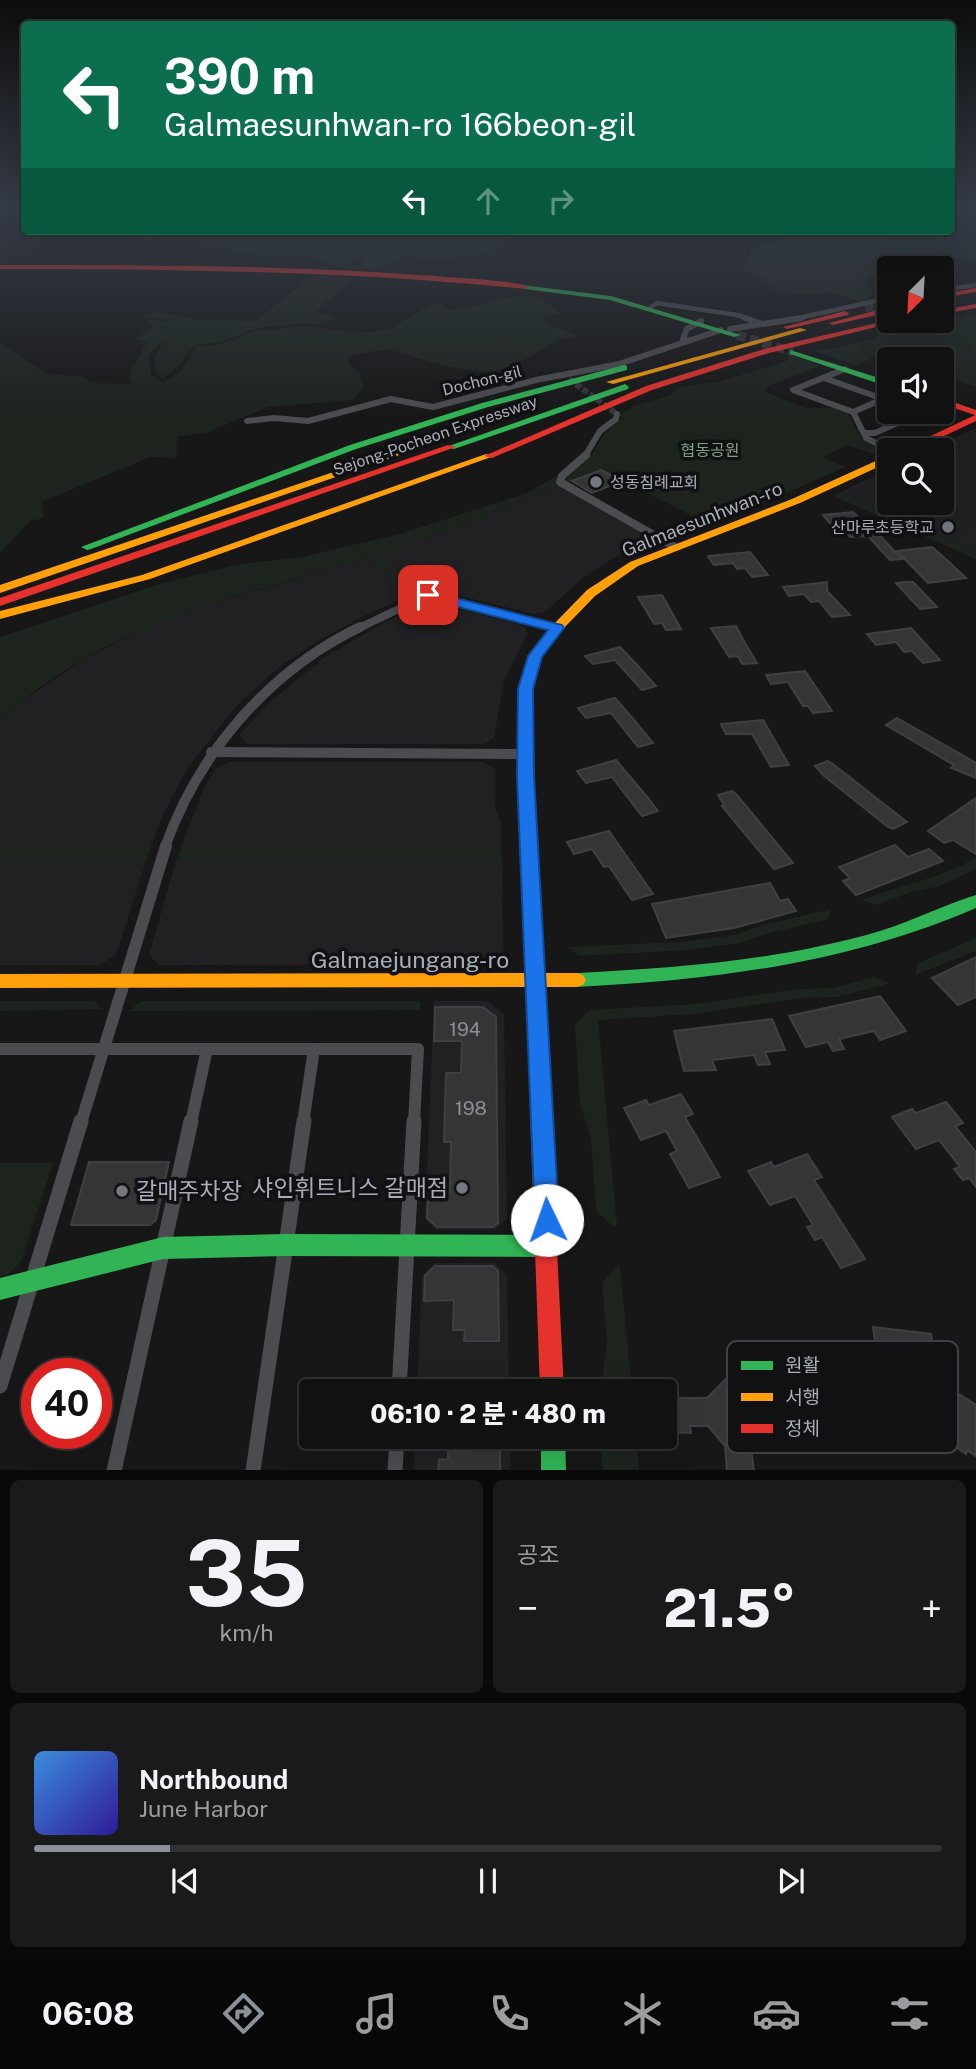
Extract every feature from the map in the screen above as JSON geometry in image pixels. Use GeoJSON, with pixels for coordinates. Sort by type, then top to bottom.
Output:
{"type":"FeatureCollection","features":[{"type":"Feature","properties":{"kind":"main road"},"geometry":{"type":"LineString","coordinates":[[448,279],[611,298],[651,307]]}},
{"type":"Feature","properties":{"kind":"main road"},"geometry":{"type":"LineString","coordinates":[[462,279],[594,293],[733,332]]}},
{"type":"Feature","properties":{"kind":"main road"},"geometry":{"type":"LineString","coordinates":[[954,293],[976,288]]}},
{"type":"Feature","properties":{"kind":"main road"},"geometry":{"type":"LineString","coordinates":[[954,300],[976,296]]}},
{"type":"Feature","properties":{"kind":"main road"},"geometry":{"type":"LineString","coordinates":[[954,308],[976,304]]}},
{"type":"Feature","properties":{"kind":"main road"},"geometry":{"type":"LineString","coordinates":[[0,581],[236,489],[353,447],[485,405],[690,350],[877,310]]}},
{"type":"Feature","properties":{"kind":"main road","name":"Sejong-Pocheon Expressway"},"geometry":{"type":"LineString","coordinates":[[0,589],[621,379],[747,343],[877,311]]}},
{"type":"Feature","properties":{"kind":"main road","name":"Sejong-Pocheon Expressway"},"geometry":{"type":"LineString","coordinates":[[0,602],[626,387],[877,311]]}},
{"type":"Feature","properties":{"kind":"main road"},"geometry":{"type":"LineString","coordinates":[[0,615],[146,577],[401,489],[504,452],[649,388],[767,351],[877,312]]}},
{"type":"Feature","properties":{"kind":"main road"},"geometry":{"type":"LineString","coordinates":[[877,378],[796,351],[877,378]]}},
{"type":"Feature","properties":{"kind":"main road"},"geometry":{"type":"LineString","coordinates":[[954,406],[976,416]]}},
{"type":"Feature","properties":{"kind":"main road"},"geometry":{"type":"LineString","coordinates":[[931,438],[976,416]]}},
{"type":"Feature","properties":{"kind":"main road","name":"Galmaesunhwan-ro"},"geometry":{"type":"LineString","coordinates":[[552,1379],[525,754],[525,689],[535,656],[557,628],[607,581],[634,564],[796,501],[877,463]]}},
{"type":"Feature","properties":{"kind":"main road","name":"Galmaejungang-ro"},"geometry":{"type":"LineString","coordinates":[[0,981],[535,984],[678,976],[796,958],[904,932],[941,919],[976,901]]}},
{"type":"Feature","properties":{"kind":"main road"},"geometry":{"type":"LineString","coordinates":[[0,1289],[163,1248],[285,1245],[548,1246]]}},
{"type":"Feature","properties":{"kind":"main road"},"geometry":{"type":"LineString","coordinates":[[553,1449],[554,1470]]}},
{"type":"Feature","properties":{"kind":"street"},"geometry":{"type":"LineString","coordinates":[[954,289],[976,288]]}},
{"type":"Feature","properties":{"kind":"street"},"geometry":{"type":"LineString","coordinates":[[651,307],[657,303],[737,315],[764,324]]}},
{"type":"Feature","properties":{"kind":"street","name":"Dochon-gil"},"geometry":{"type":"LineString","coordinates":[[247,421],[274,418],[308,421],[391,398],[424,408],[619,364],[687,341],[764,324],[877,310]]}},
{"type":"Feature","properties":{"kind":"street"},"geometry":{"type":"LineString","coordinates":[[687,341],[683,339],[687,330],[699,321]]}},
{"type":"Feature","properties":{"kind":"street"},"geometry":{"type":"LineString","coordinates":[[845,369],[793,390],[853,412],[877,403]]}},
{"type":"Feature","properties":{"kind":"street"},"geometry":{"type":"LineString","coordinates":[[824,378],[877,397]]}},
{"type":"Feature","properties":{"kind":"street"},"geometry":{"type":"LineString","coordinates":[[853,412],[869,441],[877,445]]}},
{"type":"Feature","properties":{"kind":"street"},"geometry":{"type":"LineString","coordinates":[[617,414],[593,439],[586,455],[562,476],[560,482],[675,547]]}},
{"type":"Feature","properties":{"kind":"street"},"geometry":{"type":"LineString","coordinates":[[864,433],[875,433],[895,424]]}},
{"type":"Feature","properties":{"kind":"street"},"geometry":{"type":"LineString","coordinates":[[0,1385],[175,822],[185,797],[212,752],[244,714],[297,665],[363,624],[428,595],[557,628]]}},
{"type":"Feature","properties":{"kind":"street"},"geometry":{"type":"LineString","coordinates":[[212,752],[525,754]]}},
{"type":"Feature","properties":{"kind":"street"},"geometry":{"type":"LineString","coordinates":[[0,1049],[418,1049],[400,1379]]}},
{"type":"Feature","properties":{"kind":"street"},"geometry":{"type":"LineString","coordinates":[[114,1470],[207,1049]]}},
{"type":"Feature","properties":{"kind":"street"},"geometry":{"type":"LineString","coordinates":[[253,1470],[314,1049]]}},
{"type":"Feature","properties":{"kind":"street"},"geometry":{"type":"LineString","coordinates":[[395,1470],[396,1449]]}},
{"type":"Feature","properties":{"kind":"shaded area","name":"산마루초등학교"},"geometry":{"type":"Polygon","coordinates":[[[976,428],[976,551],[894,515],[954,515],[954,439],[976,428]]]}},
{"type":"Feature","properties":{"kind":"shaded area","name":"산마루초등학교"},"geometry":{"type":"Polygon","coordinates":[[[877,475],[877,508],[841,492],[877,475]]]}},
{"type":"Feature","properties":{"kind":"shaded area"},"geometry":{"type":"Polygon","coordinates":[[[559,486],[652,536],[652,540],[617,556],[585,576],[545,612],[533,614],[428,588],[379,554],[412,544],[559,486]]]}},
{"type":"Feature","properties":{"kind":"shaded area"},"geometry":{"type":"Polygon","coordinates":[[[366,558],[416,593],[321,639],[277,669],[237,705],[187,769],[161,819],[151,847],[0,847],[0,721],[24,700],[81,661],[143,629],[208,605],[366,558]]]}},
{"type":"Feature","properties":{"kind":"shaded area"},"geometry":{"type":"Polygon","coordinates":[[[436,603],[524,626],[528,633],[504,681],[494,738],[484,744],[247,744],[239,735],[271,701],[325,657],[385,622],[426,604],[436,603]]]}},
{"type":"Feature","properties":{"kind":"shaded area"},"geometry":{"type":"Polygon","coordinates":[[[229,762],[484,762],[495,769],[495,805],[501,825],[501,847],[181,847],[205,786],[216,768],[229,762]]]}},
{"type":"Feature","properties":{"kind":"shaded area"},"geometry":{"type":"Polygon","coordinates":[[[0,861],[146,861],[116,955],[100,965],[0,965],[0,861]]]}},
{"type":"Feature","properties":{"kind":"shaded area"},"geometry":{"type":"Polygon","coordinates":[[[176,861],[502,861],[503,952],[487,964],[159,965],[149,955],[176,861]]]}},
{"type":"Feature","properties":{"kind":"shaded area"},"geometry":{"type":"Polygon","coordinates":[[[434,1001],[487,1001],[504,1014],[507,1219],[495,1230],[436,1230],[425,1219],[434,1001]]]}},
{"type":"Feature","properties":{"kind":"shaded area"},"geometry":{"type":"Polygon","coordinates":[[[435,1263],[495,1263],[507,1275],[509,1379],[418,1379],[422,1275],[435,1263]]]}},
{"type":"Feature","properties":{"kind":"shaded area"},"geometry":{"type":"Polygon","coordinates":[[[415,1449],[510,1449],[510,1470],[414,1470],[415,1449]]]}},
{"type":"Feature","properties":{"kind":"green space"},"geometry":{"type":"Polygon","coordinates":[[[314,279],[352,279],[315,312],[337,318],[320,325],[305,323],[257,328],[221,342],[195,345],[178,366],[163,378],[157,375],[154,358],[165,339],[149,355],[151,375],[163,383],[182,371],[197,346],[212,346],[253,331],[310,326],[337,331],[375,332],[392,328],[430,305],[443,303],[445,309],[456,309],[510,297],[533,296],[561,314],[546,315],[543,321],[577,336],[558,340],[517,364],[489,373],[445,366],[387,349],[353,355],[348,363],[359,372],[364,387],[352,400],[268,407],[209,432],[177,437],[177,458],[150,457],[42,502],[44,518],[30,521],[0,553],[0,343],[48,374],[84,377],[90,383],[131,384],[129,374],[147,342],[134,339],[153,328],[146,319],[181,323],[145,316],[156,312],[201,320],[256,321],[300,285],[314,279]]]}},
{"type":"Feature","properties":{"kind":"green space"},"geometry":{"type":"Polygon","coordinates":[[[764,279],[870,279],[864,283],[877,292],[860,302],[831,292],[811,295],[777,292],[764,279]]]}},
{"type":"Feature","properties":{"kind":"green space"},"geometry":{"type":"Polygon","coordinates":[[[976,315],[976,387],[954,379],[954,347],[877,347],[877,356],[856,365],[810,350],[836,348],[872,339],[882,333],[954,333],[954,318],[976,315]]]}},
{"type":"Feature","properties":{"kind":"green space","name":"협동공원"},"geometry":{"type":"Polygon","coordinates":[[[792,355],[835,371],[821,366],[768,386],[766,392],[806,408],[835,408],[847,412],[862,439],[877,449],[877,452],[872,454],[848,445],[822,457],[845,467],[752,508],[703,521],[601,470],[567,483],[565,481],[592,454],[603,435],[621,419],[621,413],[633,406],[671,395],[677,388],[722,381],[787,361],[788,356],[792,355]]]}},
{"type":"Feature","properties":{"kind":"green space"},"geometry":{"type":"Polygon","coordinates":[[[560,474],[555,480],[559,486],[380,554],[428,588],[416,593],[366,558],[220,601],[172,618],[81,661],[39,688],[0,721],[0,637],[163,583],[236,565],[302,557],[403,533],[527,493],[560,474]]]}},
{"type":"Feature","properties":{"kind":"green space"},"geometry":{"type":"Polygon","coordinates":[[[841,492],[877,508],[877,515],[894,515],[976,551],[976,559],[833,496],[841,492]]]}},
{"type":"Feature","properties":{"kind":"green space"},"geometry":{"type":"Polygon","coordinates":[[[0,847],[151,847],[146,861],[0,861],[0,847]]]}},
{"type":"Feature","properties":{"kind":"green space"},"geometry":{"type":"Polygon","coordinates":[[[181,847],[501,847],[502,861],[176,861],[181,847]]]}},
{"type":"Feature","properties":{"kind":"green space"},"geometry":{"type":"Polygon","coordinates":[[[976,858],[976,869],[940,886],[911,892],[877,905],[861,900],[934,876],[976,858]]]}},
{"type":"Feature","properties":{"kind":"green space"},"geometry":{"type":"Polygon","coordinates":[[[831,909],[828,919],[740,943],[688,950],[579,956],[567,947],[680,942],[735,935],[763,925],[831,909]]]}},
{"type":"Feature","properties":{"kind":"green space"},"geometry":{"type":"Polygon","coordinates":[[[976,938],[976,951],[915,975],[918,963],[976,938]]]}},
{"type":"Feature","properties":{"kind":"green space"},"geometry":{"type":"Polygon","coordinates":[[[874,977],[890,983],[837,997],[802,998],[693,1014],[598,1020],[617,1226],[613,1226],[596,1211],[591,1138],[580,1104],[575,1024],[590,1010],[696,1004],[798,989],[833,988],[874,977]]]}},
{"type":"Feature","properties":{"kind":"green space"},"geometry":{"type":"Polygon","coordinates":[[[0,1001],[94,1001],[102,1009],[0,1011],[0,1001]]]}},
{"type":"Feature","properties":{"kind":"green space"},"geometry":{"type":"Polygon","coordinates":[[[142,1001],[420,1001],[420,1010],[129,1011],[142,1001]]]}},
{"type":"Feature","properties":{"kind":"green space"},"geometry":{"type":"Polygon","coordinates":[[[0,1163],[53,1163],[21,1262],[7,1275],[0,1277],[0,1163]]]}},
{"type":"Feature","properties":{"kind":"green space"},"geometry":{"type":"Polygon","coordinates":[[[620,1267],[631,1379],[602,1379],[607,1342],[602,1283],[620,1267]]]}},
{"type":"Feature","properties":{"kind":"green space"},"geometry":{"type":"Polygon","coordinates":[[[601,1449],[637,1449],[639,1470],[602,1470],[601,1449]]]}},
{"type":"Feature","properties":{"kind":"building","name":"성동침례교회"},"geometry":{"type":"Polygon","coordinates":[[[601,470],[622,481],[592,493],[572,481],[601,470]]]}},
{"type":"Feature","properties":{"kind":"building"},"geometry":{"type":"Polygon","coordinates":[[[853,512],[860,519],[864,519],[902,559],[890,560],[868,536],[850,537],[842,527],[834,528],[823,515],[853,512]]]}},
{"type":"Feature","properties":{"kind":"building"},"geometry":{"type":"Polygon","coordinates":[[[932,547],[966,578],[928,583],[897,551],[932,547]]]}},
{"type":"Feature","properties":{"kind":"building"},"geometry":{"type":"Polygon","coordinates":[[[750,552],[768,575],[752,577],[745,568],[737,569],[733,563],[714,565],[708,556],[750,552]]]}},
{"type":"Feature","properties":{"kind":"building"},"geometry":{"type":"Polygon","coordinates":[[[827,582],[827,591],[850,615],[832,617],[819,601],[811,602],[804,594],[789,596],[783,587],[827,582]]]}},
{"type":"Feature","properties":{"kind":"building"},"geometry":{"type":"Polygon","coordinates":[[[913,582],[937,607],[920,609],[896,583],[913,582]]]}},
{"type":"Feature","properties":{"kind":"building"},"geometry":{"type":"Polygon","coordinates":[[[662,595],[681,629],[666,630],[662,623],[654,624],[638,597],[662,595]]]}},
{"type":"Feature","properties":{"kind":"building"},"geometry":{"type":"Polygon","coordinates":[[[736,626],[757,663],[742,664],[738,656],[729,657],[711,628],[736,626]]]}},
{"type":"Feature","properties":{"kind":"building"},"geometry":{"type":"Polygon","coordinates":[[[911,628],[940,660],[923,663],[912,651],[904,652],[896,642],[876,645],[867,634],[911,628]]]}},
{"type":"Feature","properties":{"kind":"building"},"geometry":{"type":"Polygon","coordinates":[[[620,647],[656,686],[642,690],[615,660],[593,664],[585,656],[620,647]]]}},
{"type":"Feature","properties":{"kind":"building"},"geometry":{"type":"Polygon","coordinates":[[[805,671],[832,711],[813,713],[808,706],[803,706],[788,682],[771,684],[766,675],[805,671]]]}},
{"type":"Feature","properties":{"kind":"building"},"geometry":{"type":"Polygon","coordinates":[[[615,698],[653,743],[638,747],[611,713],[586,718],[578,708],[615,698]]]}},
{"type":"Feature","properties":{"kind":"building"},"geometry":{"type":"Polygon","coordinates":[[[897,718],[976,763],[976,778],[951,768],[954,765],[886,725],[897,718]]]}},
{"type":"Feature","properties":{"kind":"building"},"geometry":{"type":"Polygon","coordinates":[[[763,720],[789,765],[771,767],[752,734],[726,734],[721,724],[763,720]]]}},
{"type":"Feature","properties":{"kind":"building"},"geometry":{"type":"Polygon","coordinates":[[[616,760],[658,811],[642,816],[612,777],[586,783],[577,771],[616,760]]]}},
{"type":"Feature","properties":{"kind":"building"},"geometry":{"type":"Polygon","coordinates":[[[827,761],[907,822],[893,829],[888,827],[815,766],[827,761]]]}},
{"type":"Feature","properties":{"kind":"building"},"geometry":{"type":"Polygon","coordinates":[[[732,791],[793,863],[774,869],[722,806],[724,805],[718,795],[732,791]]]}},
{"type":"Feature","properties":{"kind":"building"},"geometry":{"type":"Polygon","coordinates":[[[976,798],[976,854],[953,840],[944,843],[928,831],[976,798]]]}},
{"type":"Feature","properties":{"kind":"building"},"geometry":{"type":"Polygon","coordinates":[[[609,831],[653,894],[632,900],[609,866],[604,867],[592,849],[574,854],[567,842],[609,831]]]}},
{"type":"Feature","properties":{"kind":"building"},"geometry":{"type":"Polygon","coordinates":[[[895,845],[908,857],[929,849],[943,861],[856,895],[843,881],[850,878],[839,867],[895,845]]]}},
{"type":"Feature","properties":{"kind":"building"},"geometry":{"type":"Polygon","coordinates":[[[770,883],[780,901],[788,899],[796,911],[734,928],[666,938],[652,904],[770,883]]]}},
{"type":"Feature","properties":{"kind":"building"},"geometry":{"type":"Polygon","coordinates":[[[976,957],[976,997],[958,1005],[932,978],[976,957]]]}},
{"type":"Feature","properties":{"kind":"building"},"geometry":{"type":"Polygon","coordinates":[[[880,996],[906,1031],[880,1040],[874,1031],[839,1039],[844,1049],[833,1051],[828,1042],[806,1047],[789,1016],[880,996]]]}},
{"type":"Feature","properties":{"kind":"building"},"geometry":{"type":"Polygon","coordinates":[[[435,1007],[483,1007],[496,1017],[498,1223],[493,1227],[437,1227],[427,1218],[428,1192],[450,1192],[451,1142],[444,1142],[446,1073],[461,1073],[462,1041],[434,1041],[435,1007]]]}},
{"type":"Feature","properties":{"kind":"building"},"geometry":{"type":"Polygon","coordinates":[[[772,1019],[785,1050],[765,1052],[770,1064],[758,1065],[754,1055],[712,1060],[716,1070],[684,1071],[674,1031],[772,1019]]]}},
{"type":"Feature","properties":{"kind":"building"},"geometry":{"type":"Polygon","coordinates":[[[681,1094],[693,1114],[685,1117],[720,1177],[689,1188],[670,1154],[677,1151],[666,1131],[641,1140],[624,1108],[646,1100],[649,1105],[681,1094]]]}},
{"type":"Feature","properties":{"kind":"building"},"geometry":{"type":"Polygon","coordinates":[[[946,1102],[963,1123],[955,1126],[976,1152],[976,1187],[969,1178],[963,1180],[954,1169],[960,1167],[939,1140],[916,1149],[892,1117],[912,1109],[916,1113],[946,1102]]]}},
{"type":"Feature","properties":{"kind":"building"},"geometry":{"type":"Polygon","coordinates":[[[807,1154],[822,1177],[814,1180],[865,1259],[841,1268],[822,1237],[815,1240],[807,1227],[813,1225],[795,1196],[770,1205],[748,1171],[771,1162],[774,1167],[807,1154]]]}},
{"type":"Feature","properties":{"kind":"building","name":"갈매주차장"},"geometry":{"type":"Polygon","coordinates":[[[89,1162],[169,1162],[156,1220],[150,1225],[71,1225],[89,1162]]]}},
{"type":"Feature","properties":{"kind":"building"},"geometry":{"type":"Polygon","coordinates":[[[435,1266],[493,1266],[498,1271],[499,1341],[464,1341],[465,1330],[453,1330],[454,1300],[424,1301],[425,1276],[435,1266]]]}},
{"type":"Feature","properties":{"kind":"building"},"geometry":{"type":"Polygon","coordinates":[[[873,1327],[931,1334],[932,1341],[875,1341],[873,1327]]]}},
{"type":"Feature","properties":{"kind":"building"},"geometry":{"type":"Polygon","coordinates":[[[727,1378],[727,1453],[752,1453],[754,1470],[727,1470],[725,1446],[708,1426],[690,1426],[691,1433],[677,1432],[677,1398],[707,1398],[727,1378]]]}},
{"type":"Feature","properties":{"kind":"building"},"geometry":{"type":"Polygon","coordinates":[[[958,1394],[976,1405],[976,1456],[967,1450],[966,1454],[958,1448],[958,1394]]]}},
{"type":"Feature","properties":{"kind":"building"},"geometry":{"type":"Polygon","coordinates":[[[500,1449],[500,1470],[438,1470],[439,1460],[448,1459],[448,1451],[500,1449]]]}},
{"type":"Feature","properties":{"kind":"tunnel"},"geometry":{"type":"LineString","coordinates":[[865,308],[877,306]]}},
{"type":"Feature","properties":{"kind":"tunnel"},"geometry":{"type":"LineString","coordinates":[[737,335],[793,352]]}},
{"type":"Feature","properties":{"kind":"tunnel"},"geometry":{"type":"LineString","coordinates":[[569,379],[617,414]]}},
{"type":"Feature","properties":{"kind":"traffic: fast"},"geometry":{"type":"LineString","coordinates":[[525,287],[611,298],[737,335]]}},
{"type":"Feature","properties":{"kind":"traffic: fast"},"geometry":{"type":"LineString","coordinates":[[793,352],[877,380]]}},
{"type":"Feature","properties":{"kind":"traffic: fast"},"geometry":{"type":"LineString","coordinates":[[87,547],[353,447],[485,405],[624,368]]}},
{"type":"Feature","properties":{"kind":"traffic: fast"},"geometry":{"type":"LineString","coordinates":[[451,447],[625,387]]}},
{"type":"Feature","properties":{"kind":"traffic: fast"},"geometry":{"type":"LineString","coordinates":[[577,980],[678,974],[832,950],[930,921],[976,901]]}},
{"type":"Feature","properties":{"kind":"traffic: fast"},"geometry":{"type":"LineString","coordinates":[[0,1289],[163,1248],[285,1245],[548,1246]]}},
{"type":"Feature","properties":{"kind":"traffic: fast"},"geometry":{"type":"LineString","coordinates":[[553,1449],[554,1470]]}},
{"type":"Feature","properties":{"kind":"traffic: slow"},"geometry":{"type":"LineString","coordinates":[[610,382],[803,330]]}},
{"type":"Feature","properties":{"kind":"traffic: slow"},"geometry":{"type":"LineString","coordinates":[[0,589],[484,424]]}},
{"type":"Feature","properties":{"kind":"traffic: slow"},"geometry":{"type":"LineString","coordinates":[[0,615],[146,577],[489,456]]}},
{"type":"Feature","properties":{"kind":"traffic: slow"},"geometry":{"type":"LineString","coordinates":[[528,826],[525,689],[535,656],[557,628],[591,593],[634,564],[796,501],[877,464]]}},
{"type":"Feature","properties":{"kind":"traffic: slow"},"geometry":{"type":"LineString","coordinates":[[0,981],[577,980]]}},
{"type":"Feature","properties":{"kind":"traffic: jam"},"geometry":{"type":"LineString","coordinates":[[442,279],[525,287]]}},
{"type":"Feature","properties":{"kind":"traffic: jam"},"geometry":{"type":"LineString","coordinates":[[954,294],[976,290]]}},
{"type":"Feature","properties":{"kind":"traffic: jam"},"geometry":{"type":"LineString","coordinates":[[954,310],[976,306]]}},
{"type":"Feature","properties":{"kind":"traffic: jam"},"geometry":{"type":"LineString","coordinates":[[833,323],[877,312]]}},
{"type":"Feature","properties":{"kind":"traffic: jam"},"geometry":{"type":"LineString","coordinates":[[787,327],[845,313]]}},
{"type":"Feature","properties":{"kind":"traffic: jam"},"geometry":{"type":"LineString","coordinates":[[489,456],[649,388],[767,351],[877,326]]}},
{"type":"Feature","properties":{"kind":"traffic: jam"},"geometry":{"type":"LineString","coordinates":[[954,405],[976,413]]}},
{"type":"Feature","properties":{"kind":"traffic: jam"},"geometry":{"type":"LineString","coordinates":[[932,438],[976,418]]}},
{"type":"Feature","properties":{"kind":"traffic: jam"},"geometry":{"type":"LineString","coordinates":[[0,602],[451,447]]}},
{"type":"Feature","properties":{"kind":"traffic: jam"},"geometry":{"type":"LineString","coordinates":[[528,826],[551,1379]]}},
{"type":"Feature","properties":{"kind":"place","name":"성동침례교회"},"geometry":{"type":"Point","coordinates":[596,482]}},
{"type":"Feature","properties":{"kind":"place","name":"산마루초등학교"},"geometry":{"type":"Point","coordinates":[948,527]}},
{"type":"Feature","properties":{"kind":"place","name":"샤인휘트니스 갈매점"},"geometry":{"type":"Point","coordinates":[462,1188]}},
{"type":"Feature","properties":{"kind":"place","name":"갈매주차장"},"geometry":{"type":"Point","coordinates":[122,1191]}},
{"type":"Feature","properties":{"kind":"route"},"geometry":{"type":"LineString","coordinates":[[428,595],[557,628],[535,656],[525,689],[525,754],[547,1220]]}}]}
